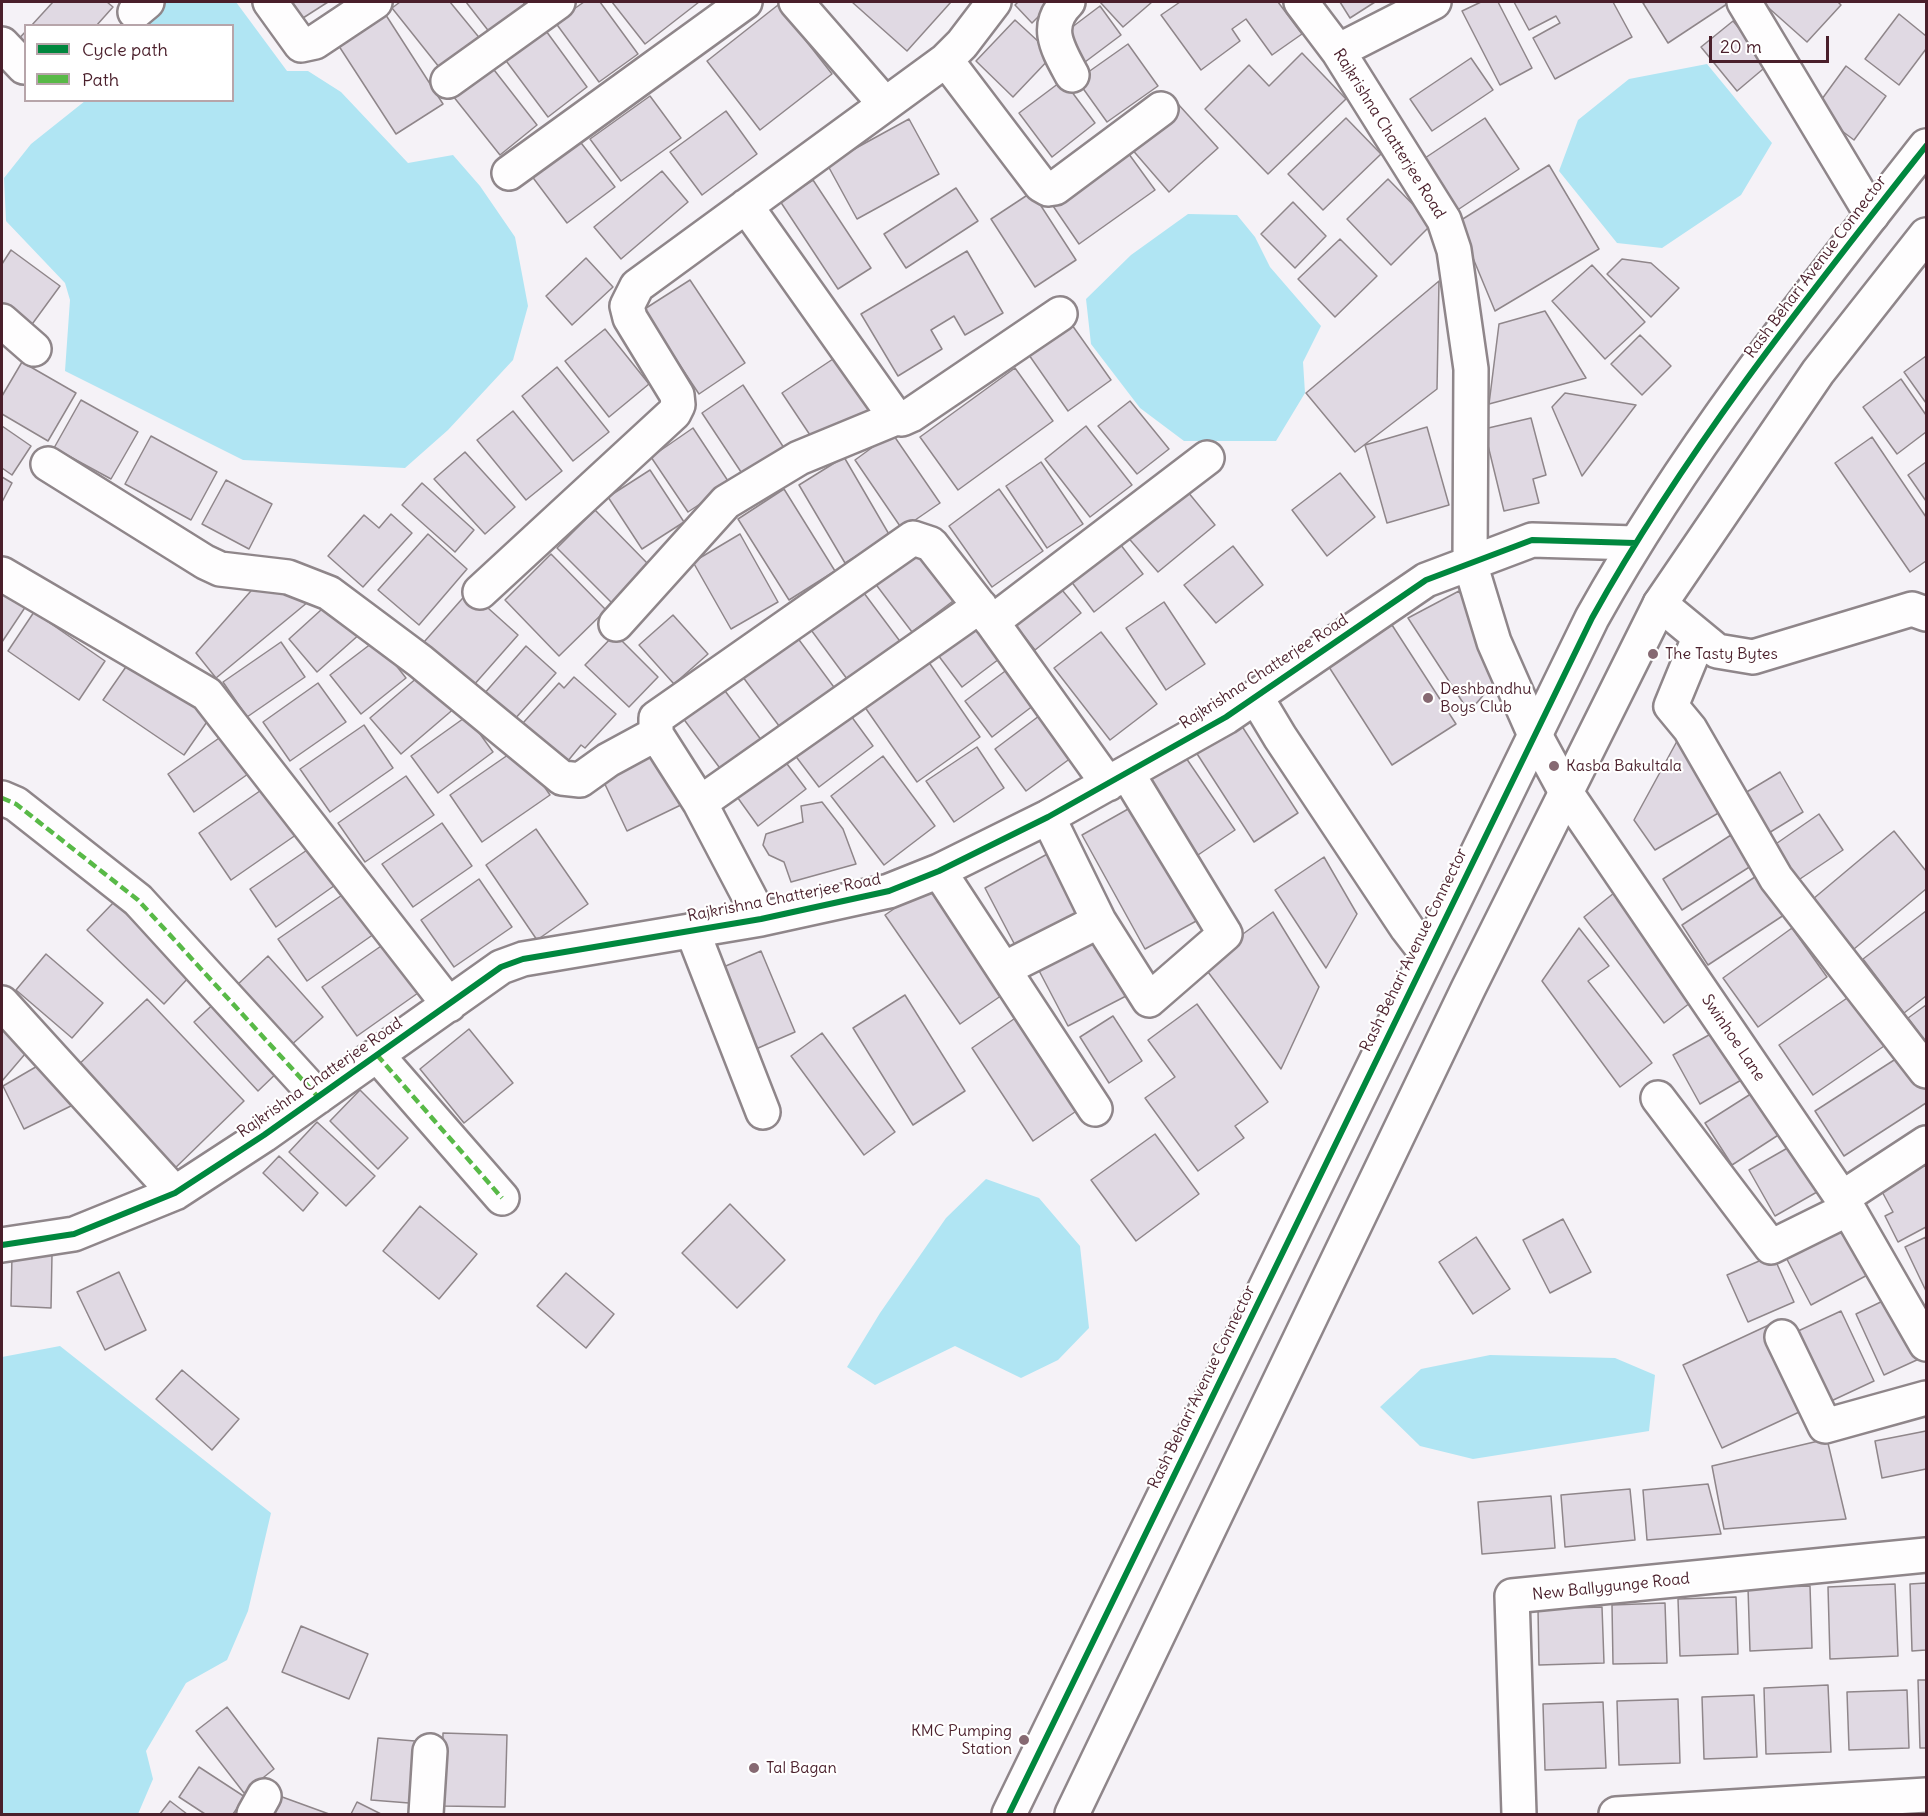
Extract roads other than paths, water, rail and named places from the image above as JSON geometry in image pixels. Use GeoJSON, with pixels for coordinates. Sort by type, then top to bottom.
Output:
{"type":"FeatureCollection","features":[{"type":"Feature","properties":{"kind":"street"},"geometry":{"type":"LineString","coordinates":[[270,2],[301,45],[315,42],[375,2]]}},
{"type":"Feature","properties":{"kind":"street"},"geometry":{"type":"LineString","coordinates":[[448,81],[558,2]]}},
{"type":"Feature","properties":{"kind":"street"},"geometry":{"type":"LineString","coordinates":[[509,173],[745,2]]}},
{"type":"Feature","properties":{"kind":"street"},"geometry":{"type":"LineString","coordinates":[[480,592],[674,413],[678,405],[677,395],[630,318],[627,306],[637,285],[946,60],[962,44],[994,2]]}},
{"type":"Feature","properties":{"kind":"street"},"geometry":{"type":"LineString","coordinates":[[1068,2],[1055,19],[1053,32],[1054,41],[1072,75]]}},
{"type":"Feature","properties":{"kind":"street","name":"Rajkrishna Chatterjee Road"},"geometry":{"type":"LineString","coordinates":[[1301,2],[1338,51],[1434,201],[1454,250],[1471,369],[1470,563],[1494,642],[1535,735],[1567,794]]}},
{"type":"Feature","properties":{"kind":"street"},"geometry":{"type":"LineString","coordinates":[[1338,51],[1434,2]]}},
{"type":"Feature","properties":{"kind":"street"},"geometry":{"type":"LineString","coordinates":[[1744,2],[1872,215]]}},
{"type":"Feature","properties":{"kind":"street"},"geometry":{"type":"LineString","coordinates":[[810,6],[885,104]]}},
{"type":"Feature","properties":{"kind":"street"},"geometry":{"type":"LineString","coordinates":[[2,44],[24,67]]}},
{"type":"Feature","properties":{"kind":"street"},"geometry":{"type":"LineString","coordinates":[[946,60],[1041,185],[1048,189],[1055,188],[1161,109]]}},
{"type":"Feature","properties":{"kind":"street","name":"Rash Behari Avenue Connector"},"geometry":{"type":"LineString","coordinates":[[1009,1815],[1427,954],[1593,618],[1635,543],[1775,341],[1926,146]]}},
{"type":"Feature","properties":{"kind":"street"},"geometry":{"type":"LineString","coordinates":[[746,206],[896,418]]}},
{"type":"Feature","properties":{"kind":"street"},"geometry":{"type":"LineString","coordinates":[[1072,1815],[1468,989],[1660,604],[1818,372],[1926,235]]}},
{"type":"Feature","properties":{"kind":"street"},"geometry":{"type":"LineString","coordinates":[[616,624],[726,502],[799,458],[896,418],[902,419],[911,415],[1060,314]]}},
{"type":"Feature","properties":{"kind":"street"},"geometry":{"type":"LineString","coordinates":[[2,321],[33,349]]}},
{"type":"Feature","properties":{"kind":"street"},"geometry":{"type":"LineString","coordinates":[[700,803],[986,614],[1206,458]]}},
{"type":"Feature","properties":{"kind":"street"},"geometry":{"type":"LineString","coordinates":[[48,464],[205,562],[220,569],[288,576],[329,593],[420,661],[562,778],[580,780],[608,760],[656,734]]}},
{"type":"Feature","properties":{"kind":"street"},"geometry":{"type":"LineString","coordinates":[[761,919],[700,803],[656,734],[656,718],[677,701],[913,538],[931,544],[1117,778],[1225,934],[1149,999],[1099,921],[1048,817]]}},
{"type":"Feature","properties":{"kind":"street","name":"Rajkrishna Chatterjee Road"},"geometry":{"type":"LineString","coordinates":[[2,1245],[74,1234],[175,1193],[318,1097],[501,967],[523,959],[627,944],[692,930],[761,919],[889,891],[939,871],[1048,817],[1226,717],[1426,580],[1532,540],[1635,543]]}},
{"type":"Feature","properties":{"kind":"street"},"geometry":{"type":"LineString","coordinates":[[2,574],[207,694],[449,1005]]}},
{"type":"Feature","properties":{"kind":"street"},"geometry":{"type":"LineString","coordinates":[[1660,604],[1699,638],[1718,651],[1753,657],[1912,609],[1926,614]]}},
{"type":"Feature","properties":{"kind":"street"},"geometry":{"type":"LineString","coordinates":[[1699,638],[1671,706],[1690,729],[1776,878],[1926,1071]]}},
{"type":"Feature","properties":{"kind":"street"},"geometry":{"type":"LineString","coordinates":[[1256,696],[1293,756],[1407,928],[1427,954]]}},
{"type":"Feature","properties":{"kind":"street","name":"Swinhoe Lane"},"geometry":{"type":"LineString","coordinates":[[1567,794],[1845,1203],[1926,1344]]}},
{"type":"Feature","properties":{"kind":"street"},"geometry":{"type":"LineString","coordinates":[[2,798],[16,804],[138,900],[318,1097]]}},
{"type":"Feature","properties":{"kind":"street"},"geometry":{"type":"LineString","coordinates":[[939,871],[1095,1109]]}},
{"type":"Feature","properties":{"kind":"street"},"geometry":{"type":"LineString","coordinates":[[1004,969],[1099,921]]}},
{"type":"Feature","properties":{"kind":"street"},"geometry":{"type":"LineString","coordinates":[[692,930],[764,1112]]}},
{"type":"Feature","properties":{"kind":"street"},"geometry":{"type":"LineString","coordinates":[[3,1003],[175,1193]]}},
{"type":"Feature","properties":{"kind":"street"},"geometry":{"type":"LineString","coordinates":[[377,1055],[502,1198]]}},
{"type":"Feature","properties":{"kind":"street"},"geometry":{"type":"LineString","coordinates":[[1658,1098],[1771,1247],[1845,1203],[1926,1143]]}},
{"type":"Feature","properties":{"kind":"street"},"geometry":{"type":"LineString","coordinates":[[1782,1337],[1825,1426],[1926,1398]]}},
{"type":"Feature","properties":{"kind":"street","name":"New Ballygunge Road"},"geometry":{"type":"LineString","coordinates":[[1519,1815],[1512,1596],[1926,1555]]}},
{"type":"Feature","properties":{"kind":"street"},"geometry":{"type":"LineString","coordinates":[[426,1815],[430,1751]]}},
{"type":"Feature","properties":{"kind":"street"},"geometry":{"type":"LineString","coordinates":[[1616,1815],[1926,1795]]}},
{"type":"Feature","properties":{"kind":"water"},"geometry":{"type":"Polygon","coordinates":[[[157,2],[236,2],[287,71],[308,71],[341,92],[408,163],[453,155],[480,186],[515,237],[528,306],[513,360],[448,430],[405,468],[243,460],[65,371],[70,300],[65,283],[6,221],[4,178],[31,144],[84,102],[234,102],[234,24],[144,24],[157,2]]]}},
{"type":"Feature","properties":{"kind":"water"},"geometry":{"type":"Polygon","coordinates":[[[1707,64],[1772,143],[1741,195],[1662,248],[1617,243],[1559,171],[1578,120],[1629,79],[1707,64]]]}},
{"type":"Feature","properties":{"kind":"water"},"geometry":{"type":"Polygon","coordinates":[[[1188,214],[1237,215],[1255,237],[1270,267],[1321,326],[1303,362],[1305,393],[1276,441],[1184,441],[1140,408],[1091,344],[1086,299],[1131,255],[1188,214]]]}},
{"type":"Feature","properties":{"kind":"water"},"geometry":{"type":"Polygon","coordinates":[[[986,1179],[1039,1198],[1080,1246],[1089,1328],[1058,1360],[1021,1378],[955,1346],[875,1385],[847,1367],[880,1313],[946,1218],[986,1179]]]}},
{"type":"Feature","properties":{"kind":"water"},"geometry":{"type":"Polygon","coordinates":[[[60,1346],[271,1513],[248,1611],[227,1660],[186,1683],[146,1751],[153,1779],[138,1814],[2,1814],[2,1357],[60,1346]]]}},
{"type":"Feature","properties":{"kind":"water"},"geometry":{"type":"Polygon","coordinates":[[[1490,1355],[1615,1358],[1655,1375],[1649,1431],[1473,1459],[1420,1446],[1380,1407],[1421,1369],[1490,1355]]]}},
{"type":"Feature","properties":{"kind":"place","name":"The Tasty Bytes"},"geometry":{"type":"Point","coordinates":[1653,654]}},
{"type":"Feature","properties":{"kind":"place","name":"Deshbandhu Boys Club"},"geometry":{"type":"Point","coordinates":[1428,698]}},
{"type":"Feature","properties":{"kind":"place","name":"Kasba Bakultala"},"geometry":{"type":"Point","coordinates":[1554,766]}},
{"type":"Feature","properties":{"kind":"place","name":"KMC Pumping Station"},"geometry":{"type":"Point","coordinates":[1024,1740]}},
{"type":"Feature","properties":{"kind":"place","name":"Tal Bagan"},"geometry":{"type":"Point","coordinates":[754,1768]}}]}
